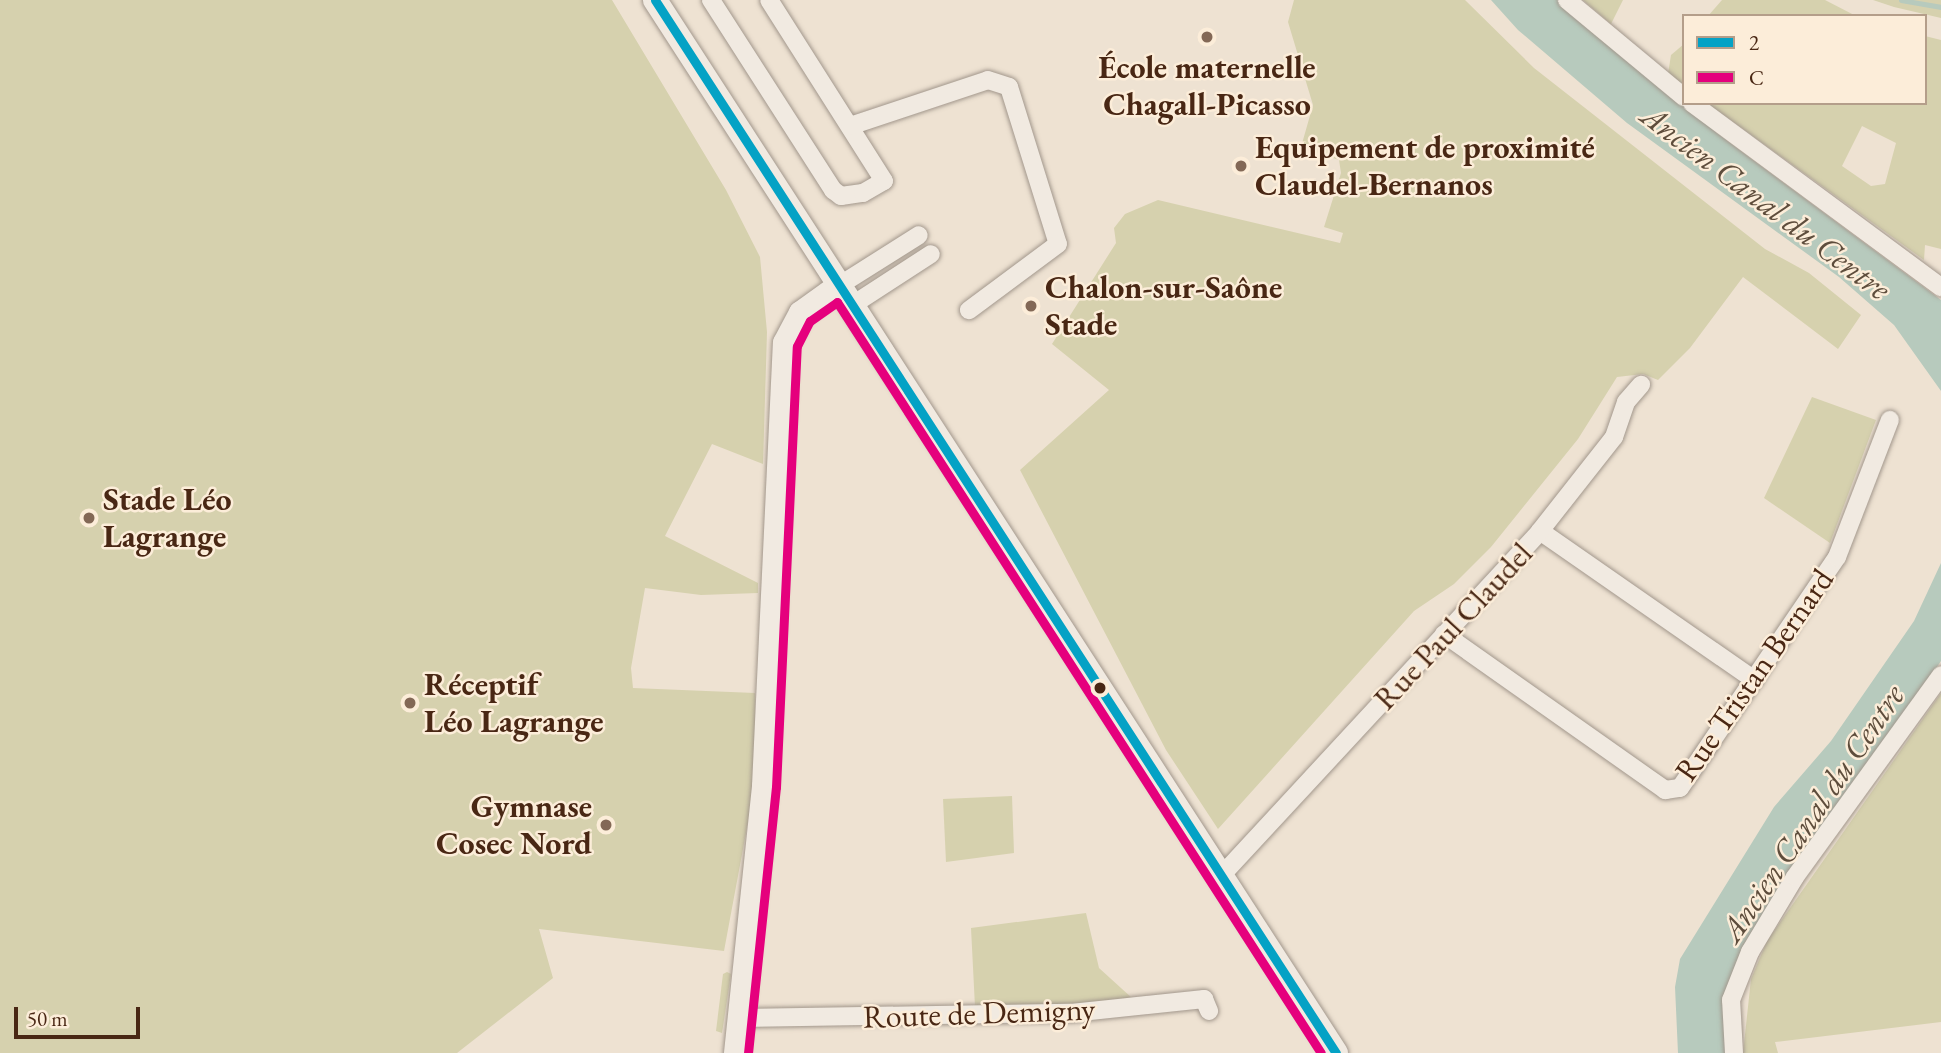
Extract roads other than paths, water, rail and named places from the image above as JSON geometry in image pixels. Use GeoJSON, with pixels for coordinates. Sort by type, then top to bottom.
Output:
{"type":"FeatureCollection","features":[{"type":"Feature","properties":{"kind":"main road"},"geometry":{"type":"LineString","coordinates":[[655,0],[1336,1053]]}},
{"type":"Feature","properties":{"kind":"main road"},"geometry":{"type":"LineString","coordinates":[[736,1053],[764,786],[785,344],[801,313],[845,295]]}},
{"type":"Feature","properties":{"kind":"street"},"geometry":{"type":"LineString","coordinates":[[711,0],[841,197],[863,193],[884,181],[769,0]]}},
{"type":"Feature","properties":{"kind":"street"},"geometry":{"type":"LineString","coordinates":[[1567,0],[1682,95]]}},
{"type":"Feature","properties":{"kind":"street"},"geometry":{"type":"LineString","coordinates":[[850,126],[988,80],[999,81],[1013,96],[1058,244],[969,310]]}},
{"type":"Feature","properties":{"kind":"street"},"geometry":{"type":"LineString","coordinates":[[1695,105],[1941,288]]}},
{"type":"Feature","properties":{"kind":"street"},"geometry":{"type":"LineString","coordinates":[[845,295],[919,236]]}},
{"type":"Feature","properties":{"kind":"street"},"geometry":{"type":"LineString","coordinates":[[845,295],[931,254]]}},
{"type":"Feature","properties":{"kind":"street","name":"Rue Paul Claudel"},"geometry":{"type":"LineString","coordinates":[[1221,876],[1540,531],[1615,437],[1626,402],[1641,385]]}},
{"type":"Feature","properties":{"kind":"street","name":"Rue Tristan Bernard"},"geometry":{"type":"LineString","coordinates":[[1444,635],[1665,790],[1680,788],[1837,557],[1890,419]]}},
{"type":"Feature","properties":{"kind":"street"},"geometry":{"type":"LineString","coordinates":[[1540,531],[1754,680]]}},
{"type":"Feature","properties":{"kind":"street"},"geometry":{"type":"LineString","coordinates":[[1734,1053],[1731,1000],[1750,952],[1795,877],[1941,675]]}},
{"type":"Feature","properties":{"kind":"street","name":"Route de Demigny"},"geometry":{"type":"LineString","coordinates":[[741,1018],[1071,1013],[1204,999],[1209,1011]]}},
{"type":"Feature","properties":{"kind":"water","name":"Ancien Canal du Centre"},"geometry":{"type":"Polygon","coordinates":[[[1491,0],[1559,0],[1718,134],[1941,300],[1941,391],[1894,325],[1839,277],[1627,123],[1518,30],[1491,0]]]}},
{"type":"Feature","properties":{"kind":"water","name":"Ancien Canal du Centre"},"geometry":{"type":"Polygon","coordinates":[[[1941,563],[1941,661],[1733,971],[1724,1023],[1726,1053],[1678,1053],[1675,987],[1680,959],[1774,807],[1831,741],[1914,621],[1941,563]]]}},
{"type":"Feature","properties":{"kind":"waterway"},"geometry":{"type":"LineString","coordinates":[[1901,0],[1941,7]]}},
{"type":"Feature","properties":{"kind":"place","name":"École maternelle Chagall-Picasso"},"geometry":{"type":"Point","coordinates":[1207,37]}},
{"type":"Feature","properties":{"kind":"place","name":"Equipement de proximité Claudel-Bernanos"},"geometry":{"type":"Point","coordinates":[1241,166]}},
{"type":"Feature","properties":{"kind":"place","name":"Chalon-sur-Saône Stade"},"geometry":{"type":"Point","coordinates":[1031,306]}},
{"type":"Feature","properties":{"kind":"place","name":"Stade Léo Lagrange"},"geometry":{"type":"Point","coordinates":[89,518]}},
{"type":"Feature","properties":{"kind":"place","name":"Réceptif Léo Lagrange"},"geometry":{"type":"Point","coordinates":[410,703]}},
{"type":"Feature","properties":{"kind":"place","name":"Gymnase Cosec Nord"},"geometry":{"type":"Point","coordinates":[606,825]}}]}
